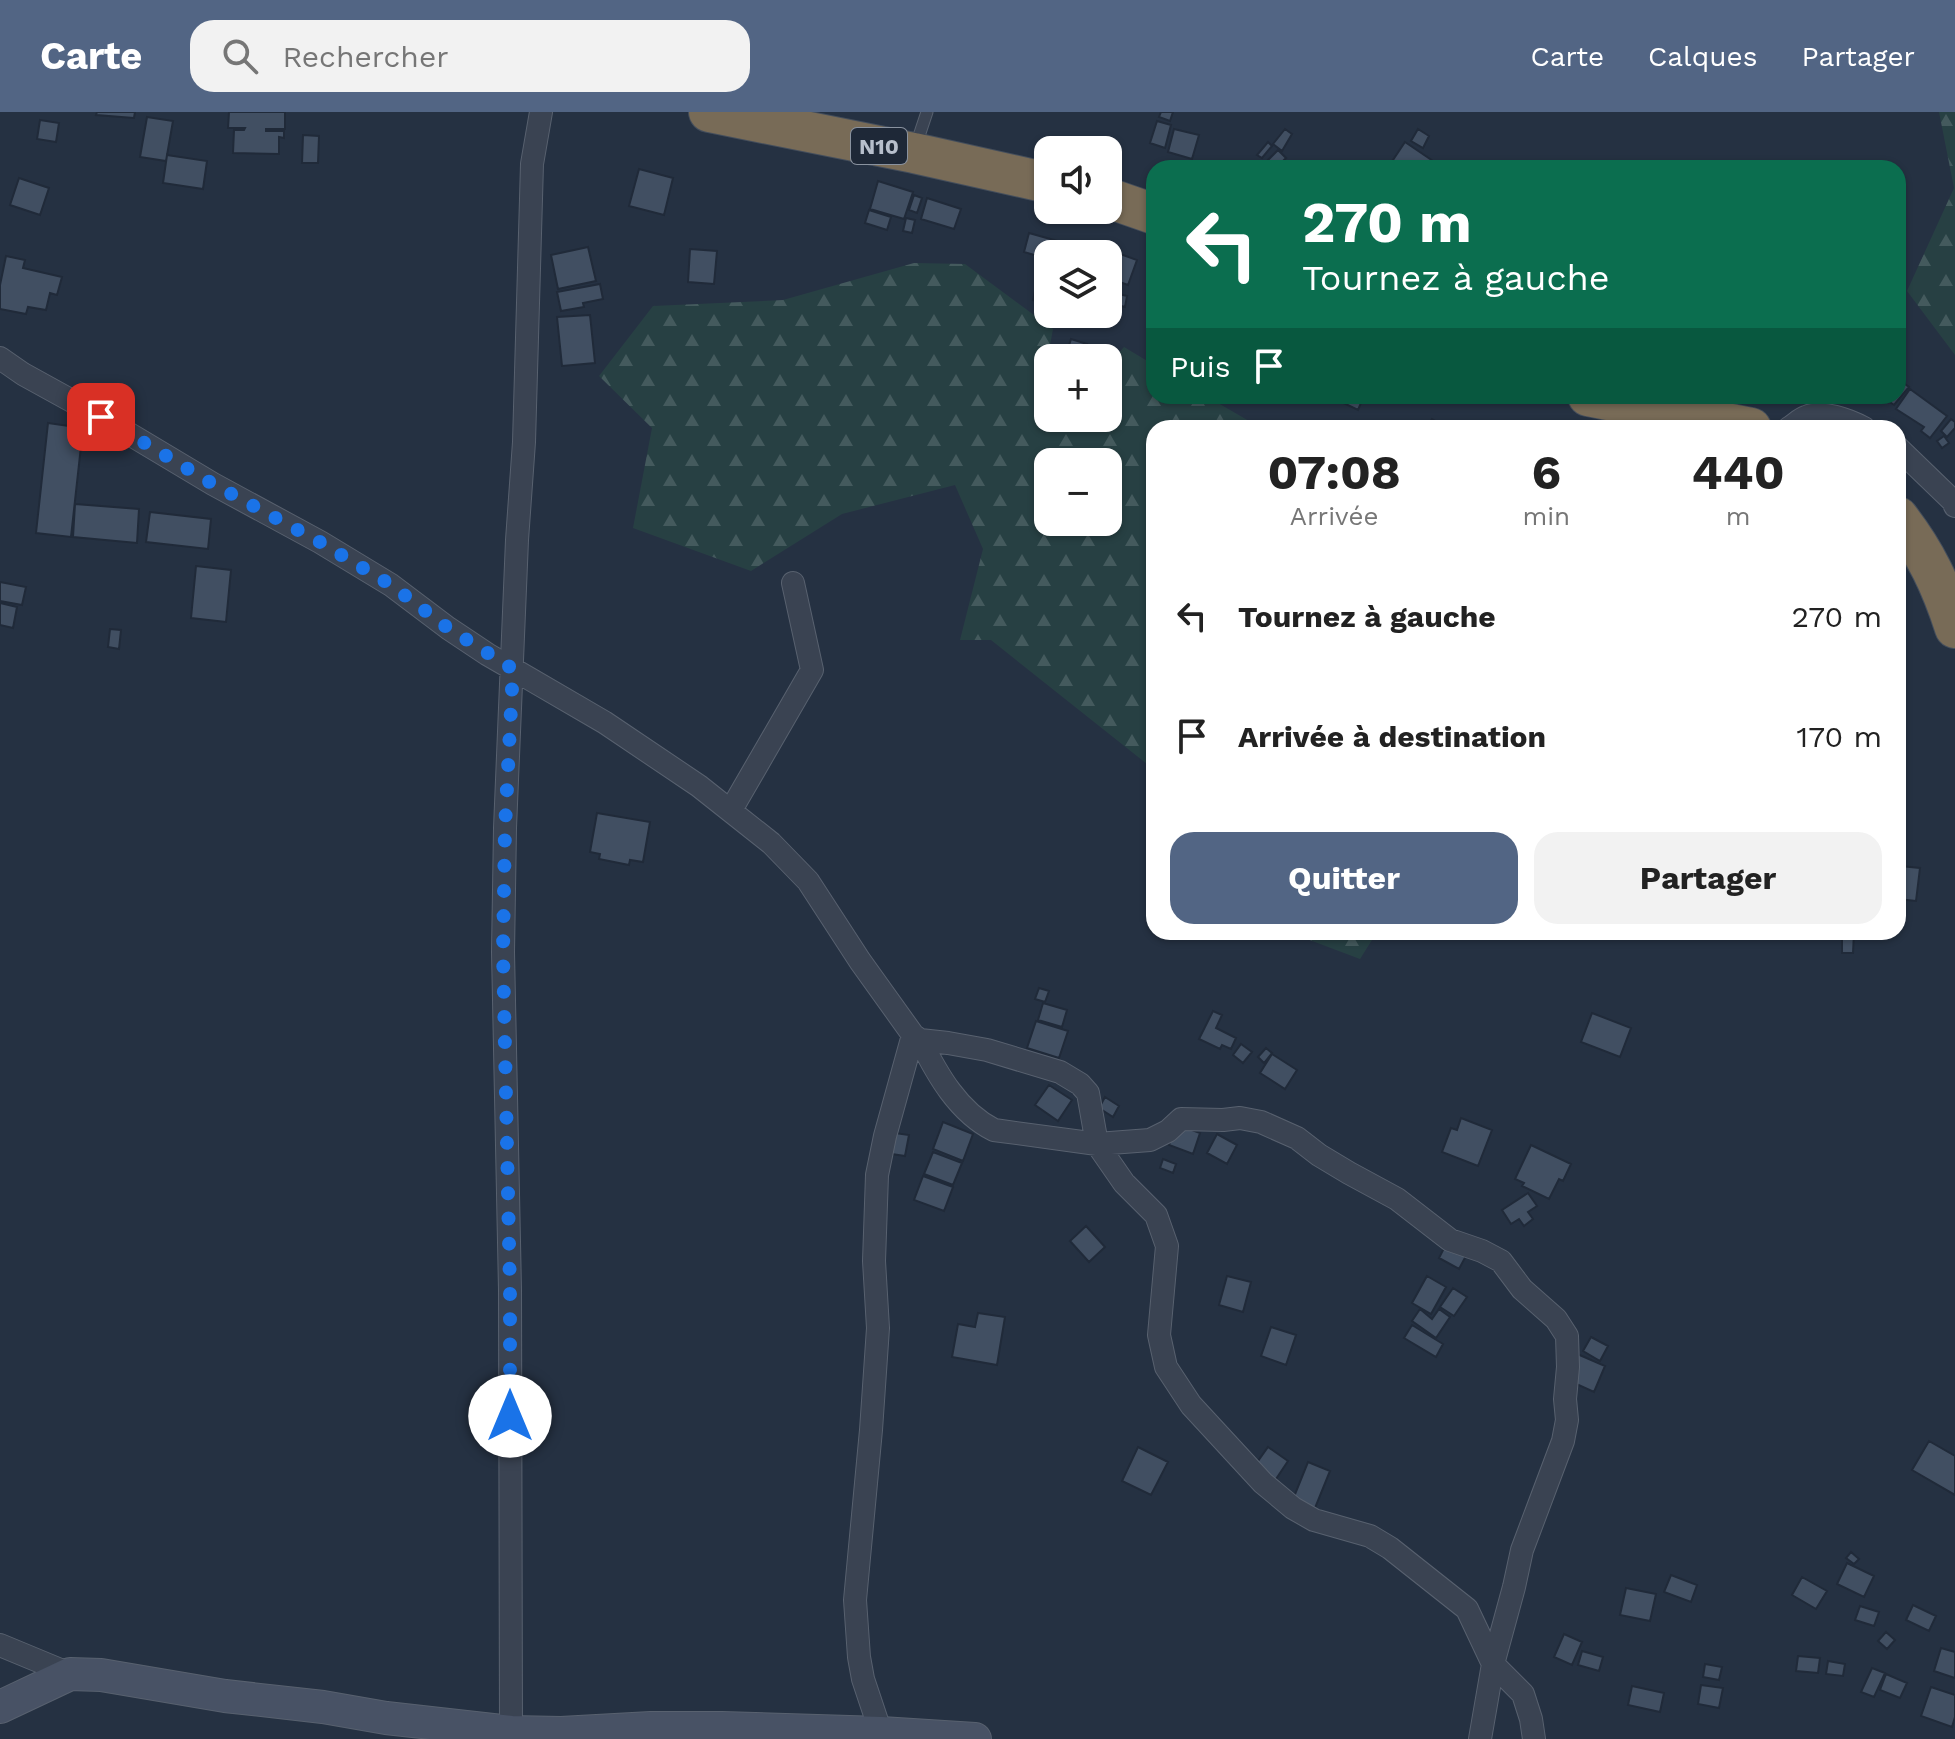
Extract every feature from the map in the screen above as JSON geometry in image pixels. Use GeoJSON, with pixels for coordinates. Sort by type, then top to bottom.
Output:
{"type":"FeatureCollection","features":[{"type":"Feature","properties":{"kind":"highway","name":"N10"},"geometry":{"type":"LineString","coordinates":[[709,112],[1034,180]]}},
{"type":"Feature","properties":{"kind":"highway"},"geometry":{"type":"LineString","coordinates":[[1122,203],[1146,211]]}},
{"type":"Feature","properties":{"kind":"highway"},"geometry":{"type":"LineString","coordinates":[[1629,404],[1710,420]]}},
{"type":"Feature","properties":{"kind":"highway"},"geometry":{"type":"LineString","coordinates":[[1906,528],[1923,550],[1955,628]]}},
{"type":"Feature","properties":{"kind":"street"},"geometry":{"type":"LineString","coordinates":[[511,1732],[510,1290],[503,952],[505,828],[524,442],[532,164],[541,112]]}},
{"type":"Feature","properties":{"kind":"street"},"geometry":{"type":"LineString","coordinates":[[0,358],[391,585],[448,628],[604,722],[731,810],[771,843],[808,881],[860,961],[916,1037],[947,1088],[965,1110],[982,1124],[1011,1133],[1097,1144],[1150,1140],[1168,1131],[1181,1119],[1240,1118],[1261,1122],[1297,1138],[1319,1155],[1397,1199],[1450,1240],[1501,1261],[1522,1289],[1556,1319],[1567,1336],[1567,1420],[1563,1441],[1522,1550],[1493,1664],[1480,1739]]}},
{"type":"Feature","properties":{"kind":"street"},"geometry":{"type":"LineString","coordinates":[[1801,420],[1822,415],[1845,420]]}},
{"type":"Feature","properties":{"kind":"street"},"geometry":{"type":"LineString","coordinates":[[1906,456],[1955,506]]}},
{"type":"Feature","properties":{"kind":"street"},"geometry":{"type":"LineString","coordinates":[[731,810],[812,670],[793,583]]}},
{"type":"Feature","properties":{"kind":"street"},"geometry":{"type":"LineString","coordinates":[[916,1037],[987,1050],[1060,1072],[1088,1093],[1097,1144],[1124,1183],[1156,1215],[1167,1246],[1159,1335],[1166,1367],[1191,1405],[1263,1483],[1293,1508],[1314,1520],[1370,1536],[1390,1548],[1467,1609],[1493,1664],[1523,1694],[1534,1739]]}},
{"type":"Feature","properties":{"kind":"street"},"geometry":{"type":"LineString","coordinates":[[881,1733],[863,1679],[855,1600],[878,1328],[874,1261],[877,1175],[885,1136],[916,1037]]}},
{"type":"Feature","properties":{"kind":"street"},"geometry":{"type":"LineString","coordinates":[[0,1645],[70,1674],[101,1675],[225,1696],[511,1732],[722,1728],[975,1739]]}},
{"type":"Feature","properties":{"kind":"street"},"geometry":{"type":"LineString","coordinates":[[0,1707],[70,1674]]}},
{"type":"Feature","properties":{"kind":"lane"},"geometry":{"type":"LineString","coordinates":[[914,153],[927,112]]}},
{"type":"Feature","properties":{"kind":"green space"},"geometry":{"type":"Polygon","coordinates":[[[1939,112],[1955,112],[1955,355],[1907,291],[1954,188],[1939,112]]]}},
{"type":"Feature","properties":{"kind":"green space"},"geometry":{"type":"Polygon","coordinates":[[[914,263],[965,264],[1034,315],[1034,328],[1053,329],[1050,344],[1034,344],[1034,432],[1122,432],[1124,347],[1146,360],[1146,404],[1220,404],[1247,420],[1146,420],[1146,763],[991,640],[960,640],[983,549],[955,485],[842,514],[751,571],[633,528],[652,428],[599,376],[653,306],[783,300],[914,263]]]}},
{"type":"Feature","properties":{"kind":"green space"},"geometry":{"type":"Polygon","coordinates":[[[1310,940],[1372,940],[1360,959],[1310,940]]]}},
{"type":"Feature","properties":{"kind":"building"},"geometry":{"type":"Polygon","coordinates":[[[97,112],[135,112],[134,118],[96,115],[97,112]]]}},
{"type":"Feature","properties":{"kind":"building"},"geometry":{"type":"Polygon","coordinates":[[[229,112],[285,112],[285,129],[266,129],[284,131],[284,138],[279,137],[279,154],[233,153],[234,130],[245,128],[228,128],[229,112]]]}},
{"type":"Feature","properties":{"kind":"building"},"geometry":{"type":"Polygon","coordinates":[[[1161,112],[1173,112],[1170,121],[1159,117],[1161,112]]]}},
{"type":"Feature","properties":{"kind":"building"},"geometry":{"type":"Polygon","coordinates":[[[147,117],[173,121],[166,161],[140,157],[147,117]]]}},
{"type":"Feature","properties":{"kind":"building"},"geometry":{"type":"Polygon","coordinates":[[[40,120],[59,123],[56,142],[37,139],[40,120]]]}},
{"type":"Feature","properties":{"kind":"building"},"geometry":{"type":"Polygon","coordinates":[[[1157,121],[1171,125],[1165,148],[1150,143],[1157,121]]]}},
{"type":"Feature","properties":{"kind":"building"},"geometry":{"type":"Polygon","coordinates":[[[1174,129],[1199,135],[1192,159],[1168,152],[1174,129]]]}},
{"type":"Feature","properties":{"kind":"building"},"geometry":{"type":"Polygon","coordinates":[[[1285,129],[1292,134],[1282,151],[1273,144],[1285,129]]]}},
{"type":"Feature","properties":{"kind":"building"},"geometry":{"type":"Polygon","coordinates":[[[1418,129],[1429,136],[1423,148],[1411,141],[1418,129]]]}},
{"type":"Feature","properties":{"kind":"building"},"geometry":{"type":"Polygon","coordinates":[[[303,135],[319,136],[318,163],[302,163],[303,135]]]}},
{"type":"Feature","properties":{"kind":"building"},"geometry":{"type":"Polygon","coordinates":[[[1268,142],[1272,146],[1262,158],[1257,155],[1268,142]]]}},
{"type":"Feature","properties":{"kind":"building"},"geometry":{"type":"Polygon","coordinates":[[[1405,142],[1432,160],[1393,160],[1405,142]]]}},
{"type":"Feature","properties":{"kind":"building"},"geometry":{"type":"Polygon","coordinates":[[[1278,150],[1286,158],[1284,160],[1268,160],[1278,150]]]}},
{"type":"Feature","properties":{"kind":"building"},"geometry":{"type":"Polygon","coordinates":[[[167,155],[207,161],[203,189],[163,183],[167,155]]]}},
{"type":"Feature","properties":{"kind":"building"},"geometry":{"type":"Polygon","coordinates":[[[639,169],[673,178],[664,215],[629,206],[639,169]]]}},
{"type":"Feature","properties":{"kind":"building"},"geometry":{"type":"Polygon","coordinates":[[[19,178],[49,188],[40,215],[10,205],[19,178]]]}},
{"type":"Feature","properties":{"kind":"building"},"geometry":{"type":"Polygon","coordinates":[[[878,181],[913,192],[904,219],[870,209],[878,181]]]}},
{"type":"Feature","properties":{"kind":"building"},"geometry":{"type":"Polygon","coordinates":[[[914,195],[922,198],[917,213],[909,210],[914,195]]]}},
{"type":"Feature","properties":{"kind":"building"},"geometry":{"type":"Polygon","coordinates":[[[927,198],[961,209],[954,229],[921,219],[927,198]]]}},
{"type":"Feature","properties":{"kind":"building"},"geometry":{"type":"Polygon","coordinates":[[[869,210],[891,217],[887,230],[865,223],[869,210]]]}},
{"type":"Feature","properties":{"kind":"building"},"geometry":{"type":"Polygon","coordinates":[[[906,218],[915,220],[912,233],[903,231],[906,218]]]}},
{"type":"Feature","properties":{"kind":"building"},"geometry":{"type":"Polygon","coordinates":[[[1029,233],[1054,240],[1034,240],[1034,255],[1024,252],[1029,233]]]}},
{"type":"Feature","properties":{"kind":"building"},"geometry":{"type":"Polygon","coordinates":[[[588,247],[596,281],[558,289],[551,255],[588,247]]]}},
{"type":"Feature","properties":{"kind":"building"},"geometry":{"type":"Polygon","coordinates":[[[690,249],[717,251],[714,284],[688,282],[690,249]]]}},
{"type":"Feature","properties":{"kind":"building"},"geometry":{"type":"Polygon","coordinates":[[[1122,255],[1137,260],[1128,285],[1122,283],[1122,255]]]}},
{"type":"Feature","properties":{"kind":"building"},"geometry":{"type":"Polygon","coordinates":[[[6,256],[25,260],[23,268],[62,277],[57,295],[50,293],[46,310],[28,307],[26,314],[0,309],[0,285],[6,256]]]}},
{"type":"Feature","properties":{"kind":"building"},"geometry":{"type":"Polygon","coordinates":[[[600,284],[603,299],[583,303],[584,307],[561,311],[557,292],[600,284]]]}},
{"type":"Feature","properties":{"kind":"building"},"geometry":{"type":"Polygon","coordinates":[[[1122,295],[1127,296],[1125,307],[1122,306],[1122,295]]]}},
{"type":"Feature","properties":{"kind":"building"},"geometry":{"type":"Polygon","coordinates":[[[590,315],[595,363],[562,366],[557,317],[590,315]]]}},
{"type":"Feature","properties":{"kind":"building"},"geometry":{"type":"Polygon","coordinates":[[[1071,339],[1087,344],[1069,344],[1071,339]]]}},
{"type":"Feature","properties":{"kind":"building"},"geometry":{"type":"Polygon","coordinates":[[[1910,389],[1947,416],[1930,438],[1921,431],[1924,427],[1896,409],[1900,404],[1906,404],[1910,389]]]}},
{"type":"Feature","properties":{"kind":"building"},"geometry":{"type":"Polygon","coordinates":[[[1346,404],[1361,404],[1358,410],[1346,404]]]}},
{"type":"Feature","properties":{"kind":"building"},"geometry":{"type":"Polygon","coordinates":[[[1951,419],[1955,422],[1955,428],[1947,437],[1941,431],[1951,419]]]}},
{"type":"Feature","properties":{"kind":"building"},"geometry":{"type":"Polygon","coordinates":[[[48,423],[83,428],[71,537],[36,533],[48,423]]]}},
{"type":"Feature","properties":{"kind":"building"},"geometry":{"type":"Polygon","coordinates":[[[1944,436],[1949,443],[1942,448],[1937,441],[1944,436]]]}},
{"type":"Feature","properties":{"kind":"building"},"geometry":{"type":"Polygon","coordinates":[[[75,504],[139,509],[137,543],[73,537],[75,504]]]}},
{"type":"Feature","properties":{"kind":"building"},"geometry":{"type":"Polygon","coordinates":[[[150,512],[211,519],[208,549],[146,542],[150,512]]]}},
{"type":"Feature","properties":{"kind":"building"},"geometry":{"type":"Polygon","coordinates":[[[196,566],[231,570],[226,622],[191,618],[196,566]]]}},
{"type":"Feature","properties":{"kind":"building"},"geometry":{"type":"Polygon","coordinates":[[[0,582],[26,587],[22,605],[0,601],[0,582]]]}},
{"type":"Feature","properties":{"kind":"building"},"geometry":{"type":"Polygon","coordinates":[[[0,603],[17,607],[13,628],[0,625],[0,603]]]}},
{"type":"Feature","properties":{"kind":"building"},"geometry":{"type":"Polygon","coordinates":[[[110,629],[121,630],[119,649],[108,647],[110,629]]]}},
{"type":"Feature","properties":{"kind":"building"},"geometry":{"type":"Polygon","coordinates":[[[597,813],[650,822],[643,862],[630,860],[629,865],[599,859],[600,854],[590,852],[597,813]]]}},
{"type":"Feature","properties":{"kind":"building"},"geometry":{"type":"Polygon","coordinates":[[[1906,867],[1920,868],[1916,901],[1906,900],[1906,867]]]}},
{"type":"Feature","properties":{"kind":"building"},"geometry":{"type":"Polygon","coordinates":[[[1842,940],[1854,940],[1853,953],[1842,953],[1842,940]]]}},
{"type":"Feature","properties":{"kind":"building"},"geometry":{"type":"Polygon","coordinates":[[[1039,988],[1049,991],[1045,1002],[1035,999],[1039,988]]]}},
{"type":"Feature","properties":{"kind":"building"},"geometry":{"type":"Polygon","coordinates":[[[1043,1003],[1067,1010],[1062,1027],[1038,1020],[1043,1003]]]}},
{"type":"Feature","properties":{"kind":"building"},"geometry":{"type":"Polygon","coordinates":[[[1213,1011],[1222,1015],[1216,1028],[1236,1038],[1231,1049],[1222,1045],[1220,1049],[1199,1039],[1213,1011]]]}},
{"type":"Feature","properties":{"kind":"building"},"geometry":{"type":"Polygon","coordinates":[[[1592,1013],[1631,1028],[1620,1057],[1581,1042],[1592,1013]]]}},
{"type":"Feature","properties":{"kind":"building"},"geometry":{"type":"Polygon","coordinates":[[[1036,1021],[1068,1031],[1059,1058],[1027,1048],[1036,1021]]]}},
{"type":"Feature","properties":{"kind":"building"},"geometry":{"type":"Polygon","coordinates":[[[1241,1044],[1252,1052],[1243,1063],[1233,1055],[1241,1044]]]}},
{"type":"Feature","properties":{"kind":"building"},"geometry":{"type":"Polygon","coordinates":[[[1266,1048],[1272,1053],[1264,1063],[1258,1057],[1266,1048]]]}},
{"type":"Feature","properties":{"kind":"building"},"geometry":{"type":"Polygon","coordinates":[[[1272,1054],[1297,1070],[1285,1089],[1260,1073],[1272,1054]]]}},
{"type":"Feature","properties":{"kind":"building"},"geometry":{"type":"Polygon","coordinates":[[[1049,1085],[1072,1100],[1058,1121],[1035,1105],[1049,1085]]]}},
{"type":"Feature","properties":{"kind":"building"},"geometry":{"type":"Polygon","coordinates":[[[1105,1097],[1119,1106],[1113,1117],[1099,1108],[1105,1097]]]}},
{"type":"Feature","properties":{"kind":"building"},"geometry":{"type":"Polygon","coordinates":[[[1461,1118],[1492,1130],[1478,1166],[1442,1152],[1451,1128],[1457,1130],[1461,1118]]]}},
{"type":"Feature","properties":{"kind":"building"},"geometry":{"type":"Polygon","coordinates":[[[943,1122],[973,1134],[963,1161],[933,1149],[943,1122]]]}},
{"type":"Feature","properties":{"kind":"building"},"geometry":{"type":"Polygon","coordinates":[[[1176,1124],[1200,1133],[1193,1154],[1169,1145],[1176,1124]]]}},
{"type":"Feature","properties":{"kind":"building"},"geometry":{"type":"Polygon","coordinates":[[[888,1132],[909,1135],[905,1156],[885,1153],[888,1132]]]}},
{"type":"Feature","properties":{"kind":"building"},"geometry":{"type":"Polygon","coordinates":[[[1217,1134],[1237,1145],[1227,1164],[1207,1153],[1217,1134]]]}},
{"type":"Feature","properties":{"kind":"building"},"geometry":{"type":"Polygon","coordinates":[[[1531,1145],[1571,1164],[1549,1199],[1522,1186],[1524,1183],[1515,1179],[1531,1145]]]}},
{"type":"Feature","properties":{"kind":"building"},"geometry":{"type":"Polygon","coordinates":[[[933,1152],[962,1163],[953,1185],[924,1174],[933,1152]]]}},
{"type":"Feature","properties":{"kind":"building"},"geometry":{"type":"Polygon","coordinates":[[[1163,1159],[1176,1164],[1173,1173],[1160,1168],[1163,1159]]]}},
{"type":"Feature","properties":{"kind":"building"},"geometry":{"type":"Polygon","coordinates":[[[923,1176],[953,1187],[944,1211],[914,1200],[923,1176]]]}},
{"type":"Feature","properties":{"kind":"building"},"geometry":{"type":"Polygon","coordinates":[[[1528,1193],[1537,1206],[1528,1212],[1533,1219],[1524,1226],[1519,1219],[1511,1224],[1502,1210],[1528,1193]]]}},
{"type":"Feature","properties":{"kind":"building"},"geometry":{"type":"Polygon","coordinates":[[[1086,1226],[1105,1247],[1089,1262],[1070,1241],[1086,1226]]]}},
{"type":"Feature","properties":{"kind":"building"},"geometry":{"type":"Polygon","coordinates":[[[1446,1244],[1467,1254],[1459,1269],[1439,1258],[1446,1244]]]}},
{"type":"Feature","properties":{"kind":"building"},"geometry":{"type":"Polygon","coordinates":[[[1227,1276],[1251,1282],[1243,1312],[1219,1305],[1227,1276]]]}},
{"type":"Feature","properties":{"kind":"building"},"geometry":{"type":"Polygon","coordinates":[[[1427,1276],[1446,1287],[1431,1314],[1412,1303],[1427,1276]]]}},
{"type":"Feature","properties":{"kind":"building"},"geometry":{"type":"Polygon","coordinates":[[[1453,1288],[1467,1297],[1454,1316],[1440,1307],[1453,1288]]]}},
{"type":"Feature","properties":{"kind":"building"},"geometry":{"type":"Polygon","coordinates":[[[1420,1309],[1432,1319],[1439,1309],[1450,1317],[1436,1338],[1412,1321],[1420,1309]]]}},
{"type":"Feature","properties":{"kind":"building"},"geometry":{"type":"Polygon","coordinates":[[[978,1313],[1005,1317],[997,1365],[952,1357],[958,1324],[975,1327],[978,1313]]]}},
{"type":"Feature","properties":{"kind":"building"},"geometry":{"type":"Polygon","coordinates":[[[1412,1325],[1443,1344],[1436,1357],[1404,1338],[1412,1325]]]}},
{"type":"Feature","properties":{"kind":"building"},"geometry":{"type":"Polygon","coordinates":[[[1271,1327],[1296,1335],[1286,1365],[1261,1356],[1271,1327]]]}},
{"type":"Feature","properties":{"kind":"building"},"geometry":{"type":"Polygon","coordinates":[[[1591,1337],[1608,1346],[1600,1361],[1583,1351],[1591,1337]]]}},
{"type":"Feature","properties":{"kind":"building"},"geometry":{"type":"Polygon","coordinates":[[[1575,1353],[1605,1366],[1594,1392],[1563,1378],[1575,1353]]]}},
{"type":"Feature","properties":{"kind":"building"},"geometry":{"type":"Polygon","coordinates":[[[1929,1441],[1955,1456],[1955,1495],[1912,1470],[1929,1441]]]}},
{"type":"Feature","properties":{"kind":"building"},"geometry":{"type":"Polygon","coordinates":[[[1138,1447],[1168,1462],[1151,1495],[1122,1481],[1138,1447]]]}},
{"type":"Feature","properties":{"kind":"building"},"geometry":{"type":"Polygon","coordinates":[[[1268,1447],[1288,1461],[1272,1485],[1251,1471],[1268,1447]]]}},
{"type":"Feature","properties":{"kind":"building"},"geometry":{"type":"Polygon","coordinates":[[[1308,1462],[1330,1471],[1313,1513],[1291,1504],[1308,1462]]]}},
{"type":"Feature","properties":{"kind":"building"},"geometry":{"type":"Polygon","coordinates":[[[1851,1552],[1859,1559],[1854,1564],[1846,1558],[1851,1552]]]}},
{"type":"Feature","properties":{"kind":"building"},"geometry":{"type":"Polygon","coordinates":[[[1847,1563],[1874,1576],[1864,1597],[1837,1584],[1847,1563]]]}},
{"type":"Feature","properties":{"kind":"building"},"geometry":{"type":"Polygon","coordinates":[[[1671,1575],[1697,1585],[1691,1602],[1664,1592],[1671,1575]]]}},
{"type":"Feature","properties":{"kind":"building"},"geometry":{"type":"Polygon","coordinates":[[[1802,1577],[1827,1591],[1816,1609],[1792,1595],[1802,1577]]]}},
{"type":"Feature","properties":{"kind":"building"},"geometry":{"type":"Polygon","coordinates":[[[1626,1588],[1656,1594],[1650,1621],[1620,1615],[1626,1588]]]}},
{"type":"Feature","properties":{"kind":"building"},"geometry":{"type":"Polygon","coordinates":[[[1913,1605],[1936,1616],[1929,1631],[1906,1620],[1913,1605]]]}},
{"type":"Feature","properties":{"kind":"building"},"geometry":{"type":"Polygon","coordinates":[[[1860,1606],[1879,1612],[1874,1626],[1855,1620],[1860,1606]]]}},
{"type":"Feature","properties":{"kind":"building"},"geometry":{"type":"Polygon","coordinates":[[[1886,1632],[1895,1640],[1887,1649],[1878,1641],[1886,1632]]]}},
{"type":"Feature","properties":{"kind":"building"},"geometry":{"type":"Polygon","coordinates":[[[1564,1634],[1582,1642],[1572,1665],[1554,1657],[1564,1634]]]}},
{"type":"Feature","properties":{"kind":"building"},"geometry":{"type":"Polygon","coordinates":[[[1941,1648],[1955,1652],[1955,1678],[1934,1671],[1941,1648]]]}},
{"type":"Feature","properties":{"kind":"building"},"geometry":{"type":"Polygon","coordinates":[[[1582,1651],[1603,1657],[1599,1671],[1578,1665],[1582,1651]]]}},
{"type":"Feature","properties":{"kind":"building"},"geometry":{"type":"Polygon","coordinates":[[[1798,1656],[1820,1658],[1818,1673],[1796,1671],[1798,1656]]]}},
{"type":"Feature","properties":{"kind":"building"},"geometry":{"type":"Polygon","coordinates":[[[1828,1661],[1845,1664],[1843,1676],[1826,1674],[1828,1661]]]}},
{"type":"Feature","properties":{"kind":"building"},"geometry":{"type":"Polygon","coordinates":[[[1705,1664],[1722,1667],[1719,1680],[1703,1677],[1705,1664]]]}},
{"type":"Feature","properties":{"kind":"building"},"geometry":{"type":"Polygon","coordinates":[[[1872,1668],[1885,1673],[1874,1697],[1861,1692],[1872,1668]]]}},
{"type":"Feature","properties":{"kind":"building"},"geometry":{"type":"Polygon","coordinates":[[[1886,1674],[1907,1683],[1900,1698],[1880,1690],[1886,1674]]]}},
{"type":"Feature","properties":{"kind":"building"},"geometry":{"type":"Polygon","coordinates":[[[1701,1685],[1723,1688],[1719,1708],[1698,1704],[1701,1685]]]}},
{"type":"Feature","properties":{"kind":"building"},"geometry":{"type":"Polygon","coordinates":[[[1632,1686],[1664,1693],[1660,1712],[1628,1705],[1632,1686]]]}},
{"type":"Feature","properties":{"kind":"building"},"geometry":{"type":"Polygon","coordinates":[[[1931,1687],[1955,1695],[1952,1727],[1921,1716],[1931,1687]]]}},
{"type":"Feature","properties":{"kind":"route"},"geometry":{"type":"LineString","coordinates":[[101,417],[391,585],[448,628],[513,669],[503,952],[510,1416]]}}]}
